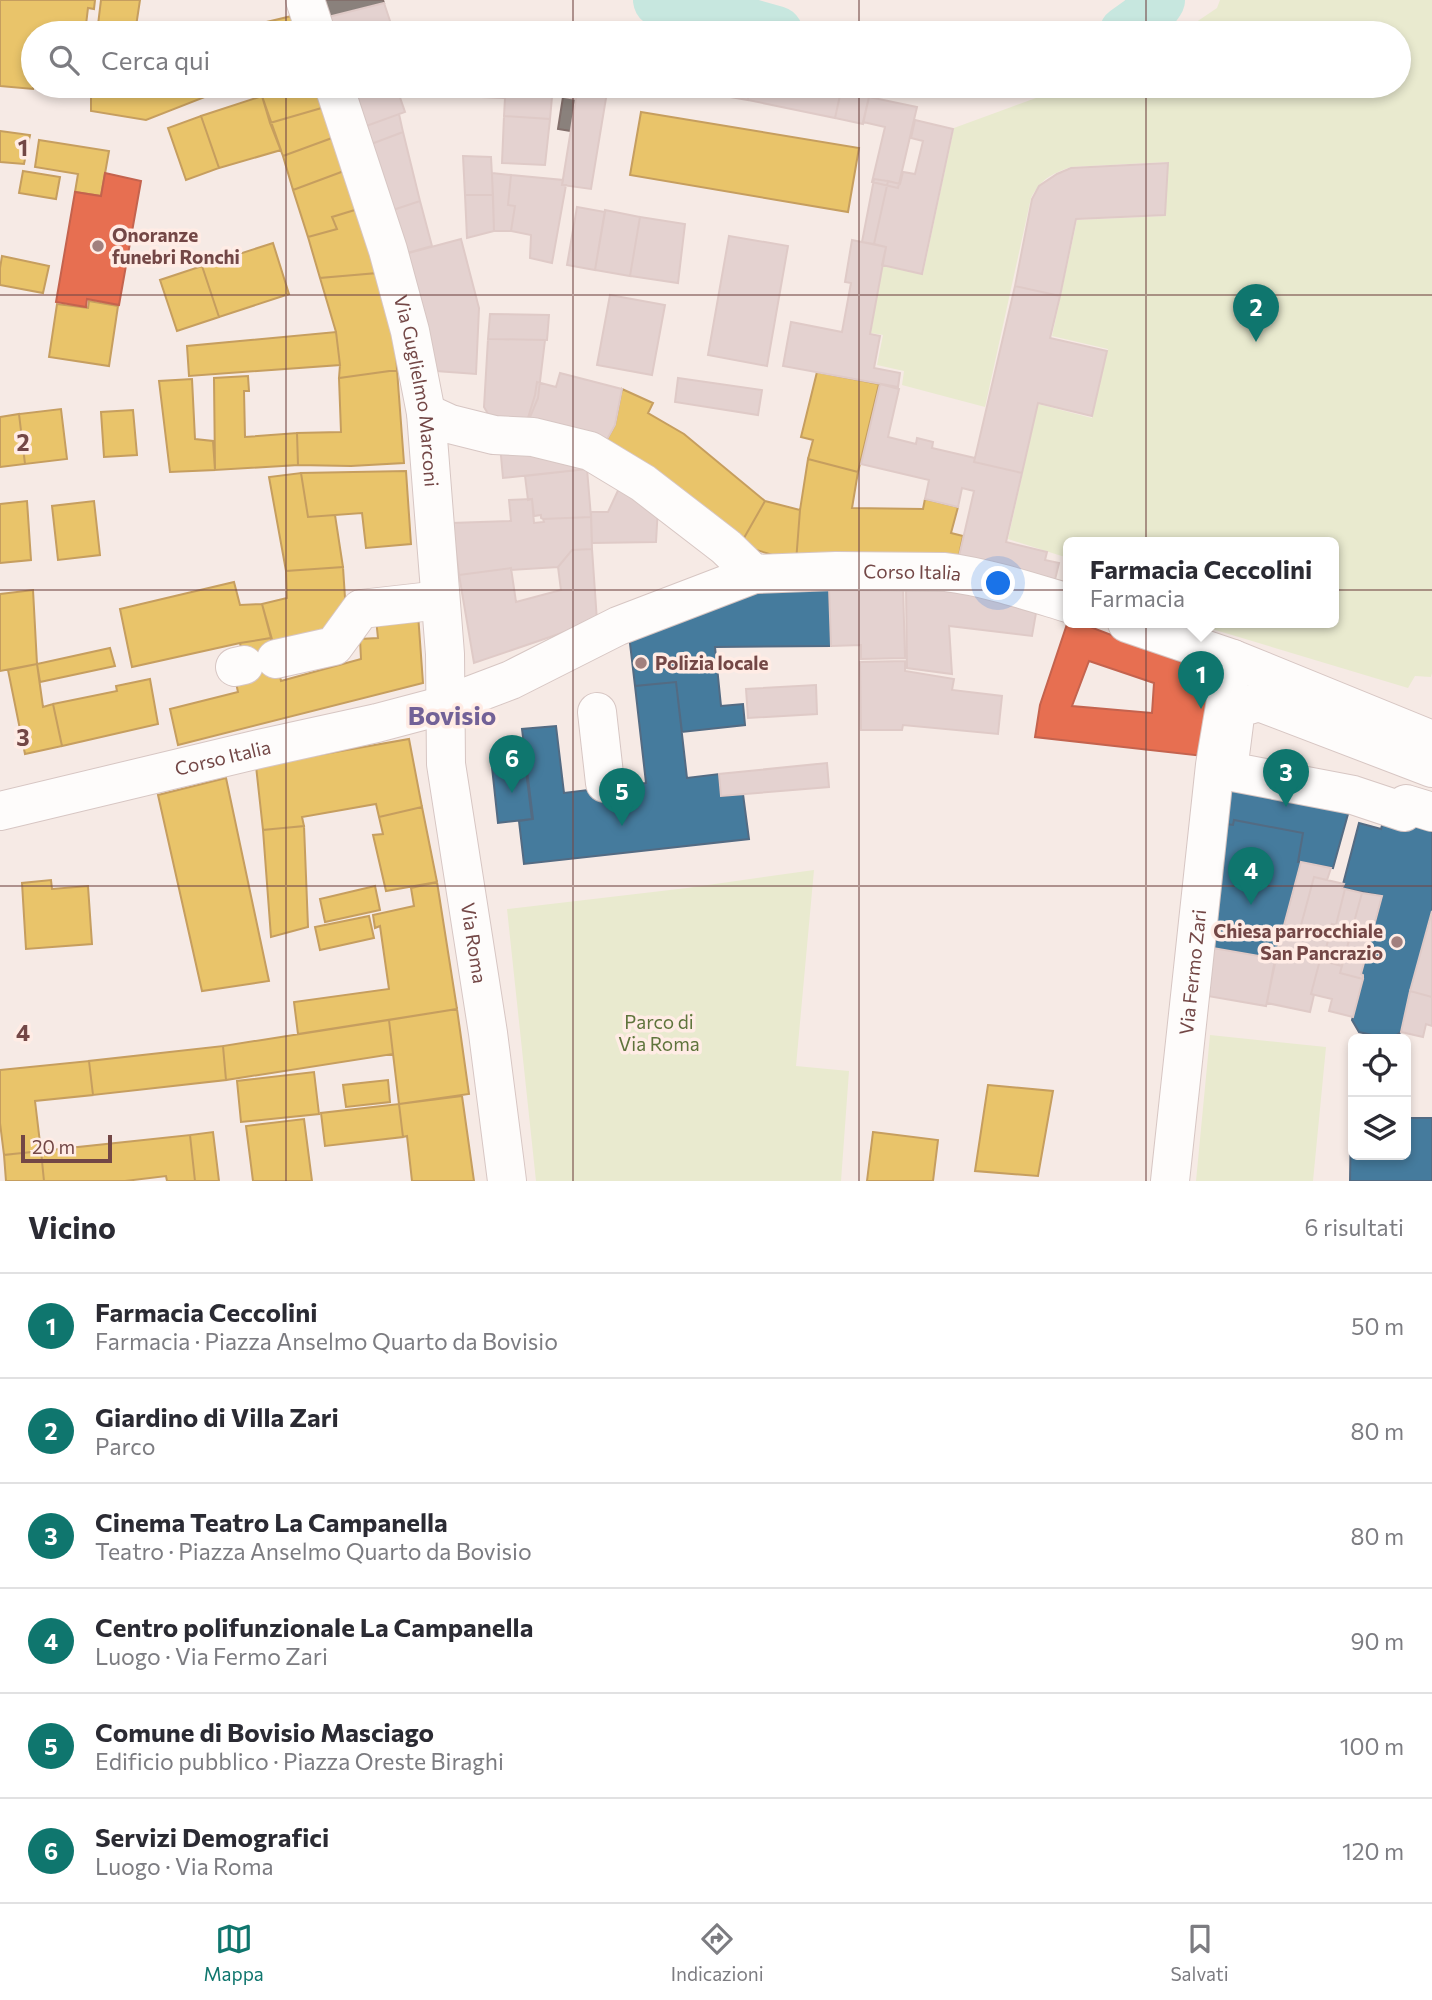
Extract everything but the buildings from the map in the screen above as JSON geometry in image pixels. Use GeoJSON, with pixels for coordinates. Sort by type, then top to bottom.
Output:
{"type":"FeatureCollection","features":[{"type":"Feature","properties":{"kind":"street"},"geometry":{"type":"LineString","coordinates":[[305,0],[312,21]]}},
{"type":"Feature","properties":{"kind":"street","name":"Via Guglielmo Marconi"},"geometry":{"type":"LineString","coordinates":[[338,98],[411,331],[426,413],[445,654],[445,705]]}},
{"type":"Feature","properties":{"kind":"street"},"geometry":{"type":"LineString","coordinates":[[426,413],[450,424],[494,435],[533,437],[590,451],[630,474],[726,547],[754,574]]}},
{"type":"Feature","properties":{"kind":"street"},"geometry":{"type":"LineString","coordinates":[[676,602],[689,587],[700,564],[703,553],[700,527]]}},
{"type":"Feature","properties":{"kind":"street","name":"Corso Italia"},"geometry":{"type":"LineString","coordinates":[[0,811],[445,705],[511,680],[618,625],[754,574],[836,570],[945,572],[1003,584],[1063,602]]}},
{"type":"Feature","properties":{"kind":"street"},"geometry":{"type":"LineString","coordinates":[[252,664],[334,646],[361,609],[423,602]]}},
{"type":"Feature","properties":{"kind":"street"},"geometry":{"type":"LineString","coordinates":[[1142,628],[1233,659],[1432,740]]}},
{"type":"Feature","properties":{"kind":"street","name":"Via Fermo Zari"},"geometry":{"type":"LineString","coordinates":[[1170,1181],[1215,765],[1233,659]]}},
{"type":"Feature","properties":{"kind":"street"},"geometry":{"type":"LineString","coordinates":[[1432,768],[1259,702],[1242,707],[1235,716],[1228,771],[1353,795],[1404,812],[1406,804],[1432,812]]}},
{"type":"Feature","properties":{"kind":"street","name":"Via Roma"},"geometry":{"type":"LineString","coordinates":[[445,705],[446,764],[488,1033],[507,1181]]}},
{"type":"Feature","properties":{"kind":"street"},"geometry":{"type":"LineString","coordinates":[[597,712],[604,783]]}},
{"type":"Feature","properties":{"kind":"green space"},"geometry":{"type":"Polygon","coordinates":[[[1220,0],[1432,0],[1432,673],[1431,677],[1415,676],[1408,688],[1209,628],[1339,628],[1339,537],[1063,537],[1063,556],[1008,539],[1038,404],[1092,418],[1108,349],[1052,336],[1077,220],[1165,216],[1168,162],[1071,167],[1052,175],[1039,186],[1031,198],[985,407],[902,385],[904,371],[877,365],[883,335],[871,333],[882,266],[923,274],[954,128],[1036,98],[1411,98],[1411,21],[1198,21],[1217,8],[1220,0]]]}},
{"type":"Feature","properties":{"kind":"green space","name":"Parco di Via Roma"},"geometry":{"type":"Polygon","coordinates":[[[814,870],[796,1066],[849,1071],[841,1181],[536,1181],[507,909],[814,870]]]}},
{"type":"Feature","properties":{"kind":"green space"},"geometry":{"type":"Polygon","coordinates":[[[1210,1035],[1326,1047],[1313,1181],[1196,1181],[1210,1035]]]}},
{"type":"Feature","properties":{"kind":"waterway"},"geometry":{"type":"LineString","coordinates":[[660,0],[734,21]]}},
{"type":"Feature","properties":{"kind":"waterway"},"geometry":{"type":"LineString","coordinates":[[1143,21],[1158,0]]}},
{"type":"Feature","properties":{"kind":"place","name":"Onoranze funebri Ronchi"},"geometry":{"type":"Point","coordinates":[98,246]}},
{"type":"Feature","properties":{"kind":"place","name":"Giardino di Villa Zari"},"geometry":{"type":"Point","coordinates":[1256,342]}},
{"type":"Feature","properties":{"kind":"place","name":"Polizia locale"},"geometry":{"type":"Point","coordinates":[641,663]}},
{"type":"Feature","properties":{"kind":"place","name":"Farmacia Ceccolini"},"geometry":{"type":"Point","coordinates":[1201,709]}},
{"type":"Feature","properties":{"kind":"place","name":"Servizi Demografici"},"geometry":{"type":"Point","coordinates":[512,793]}},
{"type":"Feature","properties":{"kind":"place","name":"Cinema Teatro La Campanella"},"geometry":{"type":"Point","coordinates":[1286,807]}},
{"type":"Feature","properties":{"kind":"place","name":"Comune di Bovisio Masciago"},"geometry":{"type":"Point","coordinates":[622,826]}},
{"type":"Feature","properties":{"kind":"place","name":"Centro polifunzionale La Campanella"},"geometry":{"type":"Point","coordinates":[1251,905]}},
{"type":"Feature","properties":{"kind":"place","name":"Chiesa parrocchiale San Pancrazio"},"geometry":{"type":"Point","coordinates":[1397,942]}},
{"type":"Feature","properties":{"kind":"district","name":"Bovisio"},"geometry":{"type":"Point","coordinates":[452,716]}}]}
